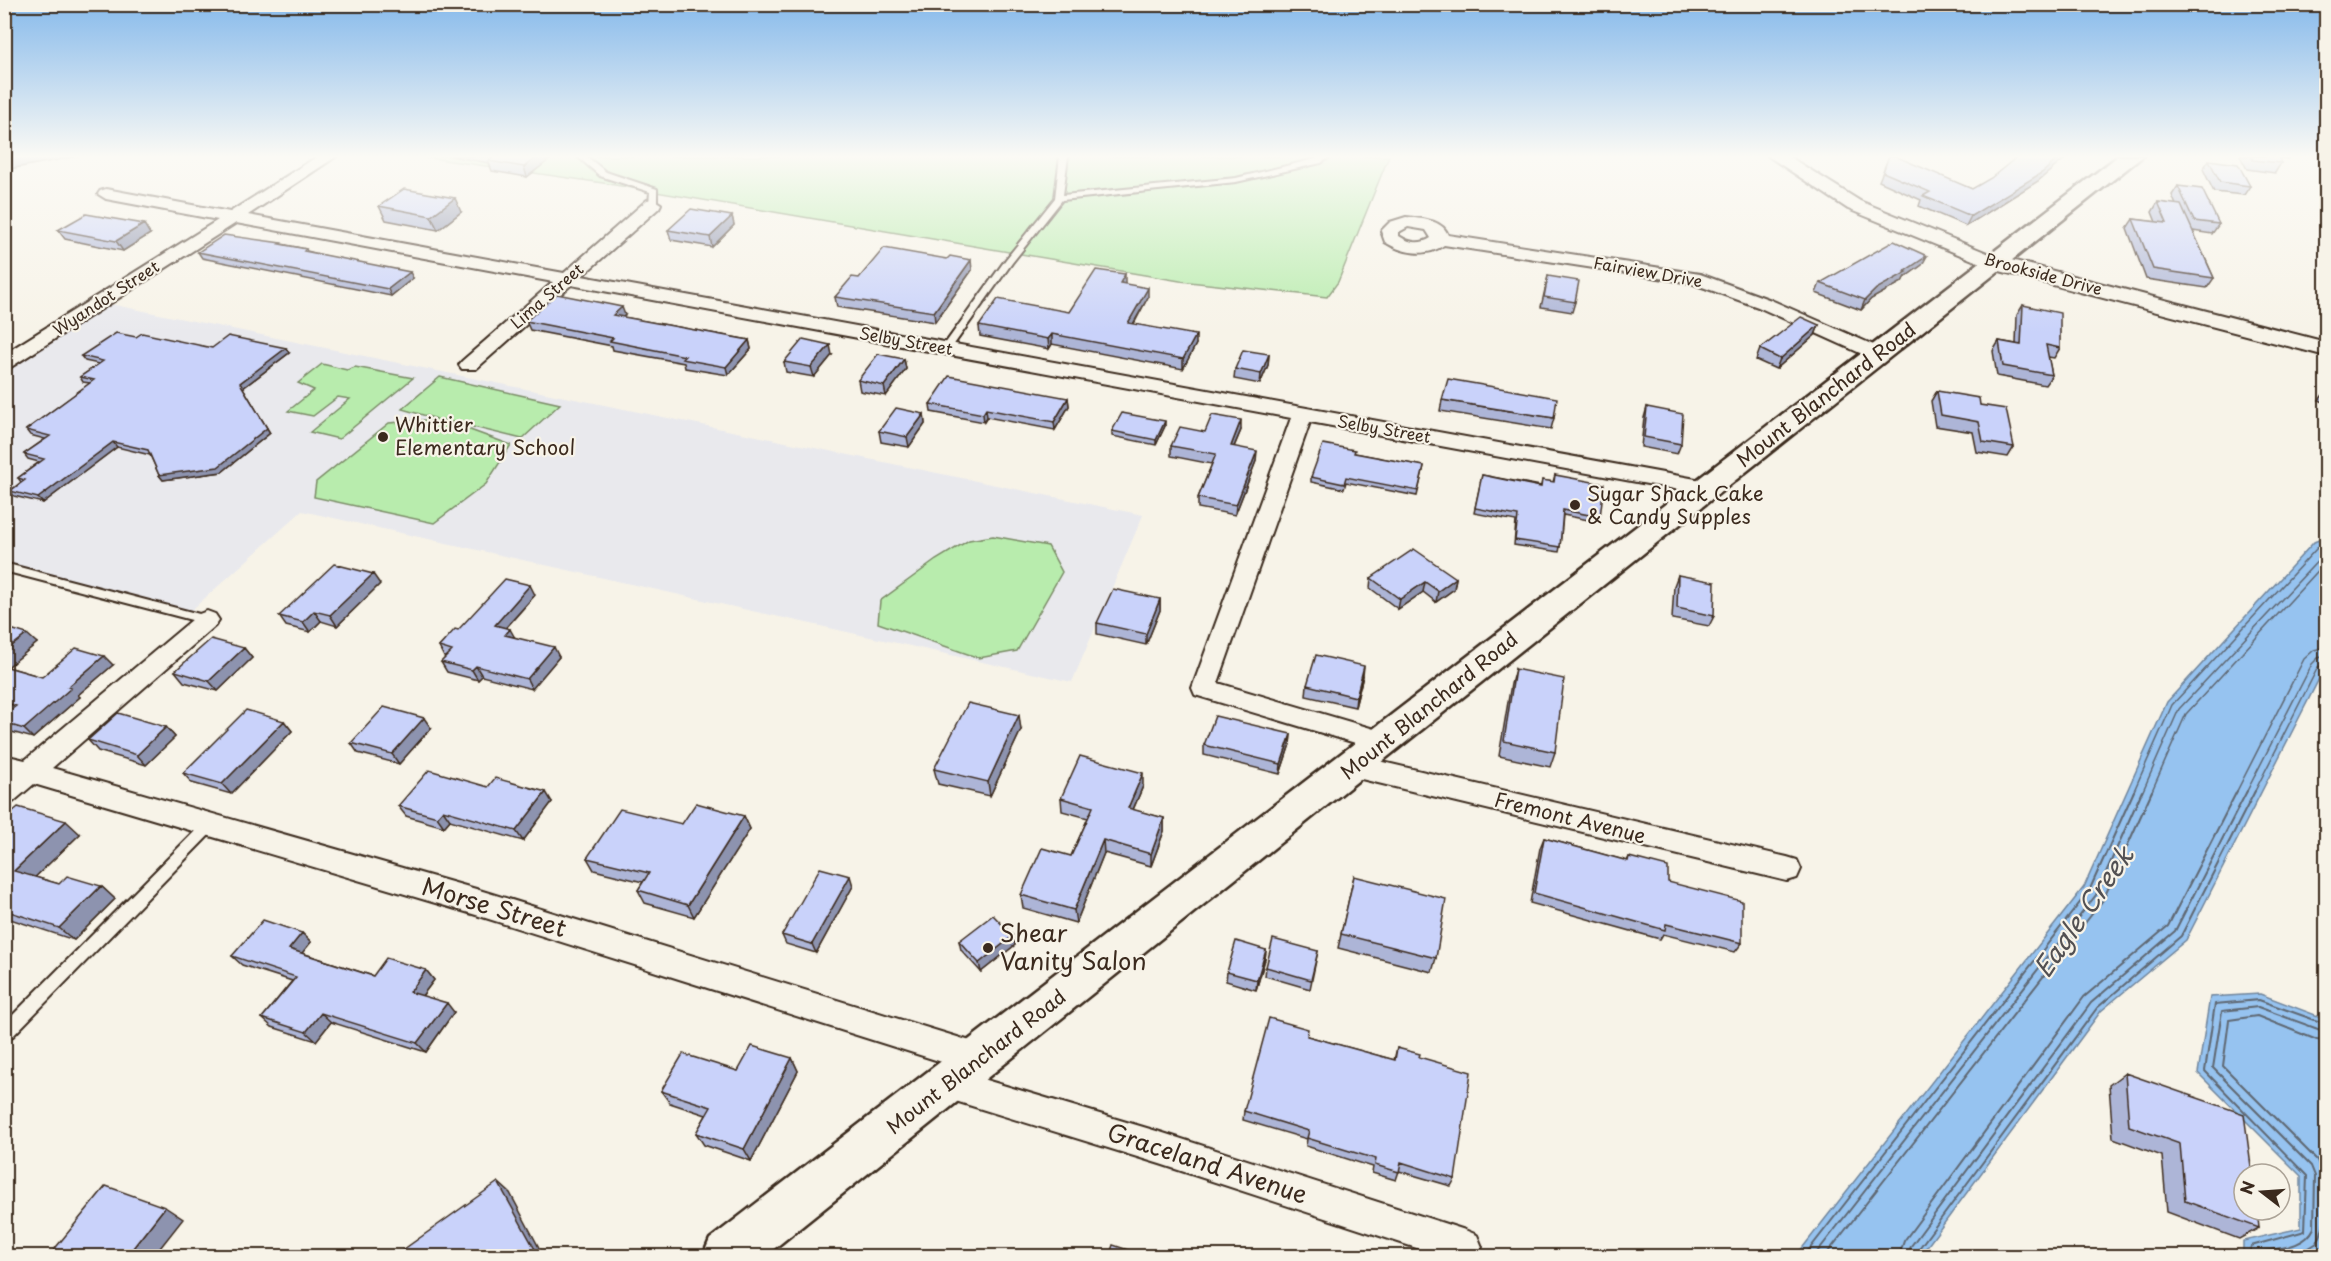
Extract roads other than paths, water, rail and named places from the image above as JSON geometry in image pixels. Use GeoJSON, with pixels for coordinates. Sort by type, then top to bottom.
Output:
{"type":"FeatureCollection","features":[{"type":"Feature","properties":{"kind":"main road","name":"Mount Blanchard Road"},"geometry":{"type":"LineString","coordinates":[[727,1257],[1382,741],[2057,215]]}},
{"type":"Feature","properties":{"kind":"street","name":"Selby Street"},"geometry":{"type":"LineString","coordinates":[[219,215],[1707,488]]}},
{"type":"Feature","properties":{"kind":"street","name":"Wyandot Street"},"geometry":{"type":"LineString","coordinates":[[4,363],[234,215]]}},
{"type":"Feature","properties":{"kind":"street","name":"Lima Street"},"geometry":{"type":"LineString","coordinates":[[469,365],[641,215]]}},
{"type":"Feature","properties":{"kind":"street","name":"Brookside Drive"},"geometry":{"type":"LineString","coordinates":[[1878,215],[1996,263],[2326,349]]}},
{"type":"Feature","properties":{"kind":"street","name":"Fairview Drive"},"geometry":{"type":"LineString","coordinates":[[1440,239],[1694,278],[1771,306],[1878,354]]}},
{"type":"Feature","properties":{"kind":"street"},"geometry":{"type":"LineString","coordinates":[[1303,414],[1204,688],[1382,741]]}},
{"type":"Feature","properties":{"kind":"street"},"geometry":{"type":"LineString","coordinates":[[4,794],[16,769],[207,620]]}},
{"type":"Feature","properties":{"kind":"street","name":"Fremont Avenue"},"geometry":{"type":"LineString","coordinates":[[1353,766],[1787,869]]}},
{"type":"Feature","properties":{"kind":"street","name":"Morse Street"},"geometry":{"type":"LineString","coordinates":[[16,769],[476,902],[980,1059]]}},
{"type":"Feature","properties":{"kind":"street","name":"Graceland Avenue"},"geometry":{"type":"LineString","coordinates":[[949,1084],[1160,1148],[1465,1247]]}},
{"type":"Feature","properties":{"kind":"lane"},"geometry":{"type":"LineString","coordinates":[[947,348],[1009,261],[1046,215]]}},
{"type":"Feature","properties":{"kind":"lane"},"geometry":{"type":"LineString","coordinates":[[4,567],[207,620]]}},
{"type":"Feature","properties":{"kind":"lane"},"geometry":{"type":"LineString","coordinates":[[4,1035],[210,825]]}},
{"type":"Feature","properties":{"kind":"water","name":"Eagle Creek"},"geometry":{"type":"Polygon","coordinates":[[[2326,537],[2326,665],[2186,940],[2101,1011],[1920,1256],[1796,1256],[2084,887],[2167,702],[2314,542],[2326,537]]]}},
{"type":"Feature","properties":{"kind":"water"},"geometry":{"type":"Polygon","coordinates":[[[2260,994],[2326,1019],[2326,1256],[2243,1256],[2243,1241],[2301,1228],[2301,1176],[2292,1167],[2292,1162],[2287,1162],[2198,1073],[2210,997],[2260,994]]]}},
{"type":"Feature","properties":{"kind":"place","name":"Whittier Elementary School"},"geometry":{"type":"Point","coordinates":[383,437]}},
{"type":"Feature","properties":{"kind":"place","name":"Sugar Shack Cake & Candy Supples"},"geometry":{"type":"Point","coordinates":[1575,505]}},
{"type":"Feature","properties":{"kind":"place","name":"Shear Vanity Salon"},"geometry":{"type":"Point","coordinates":[988,948]}}]}
